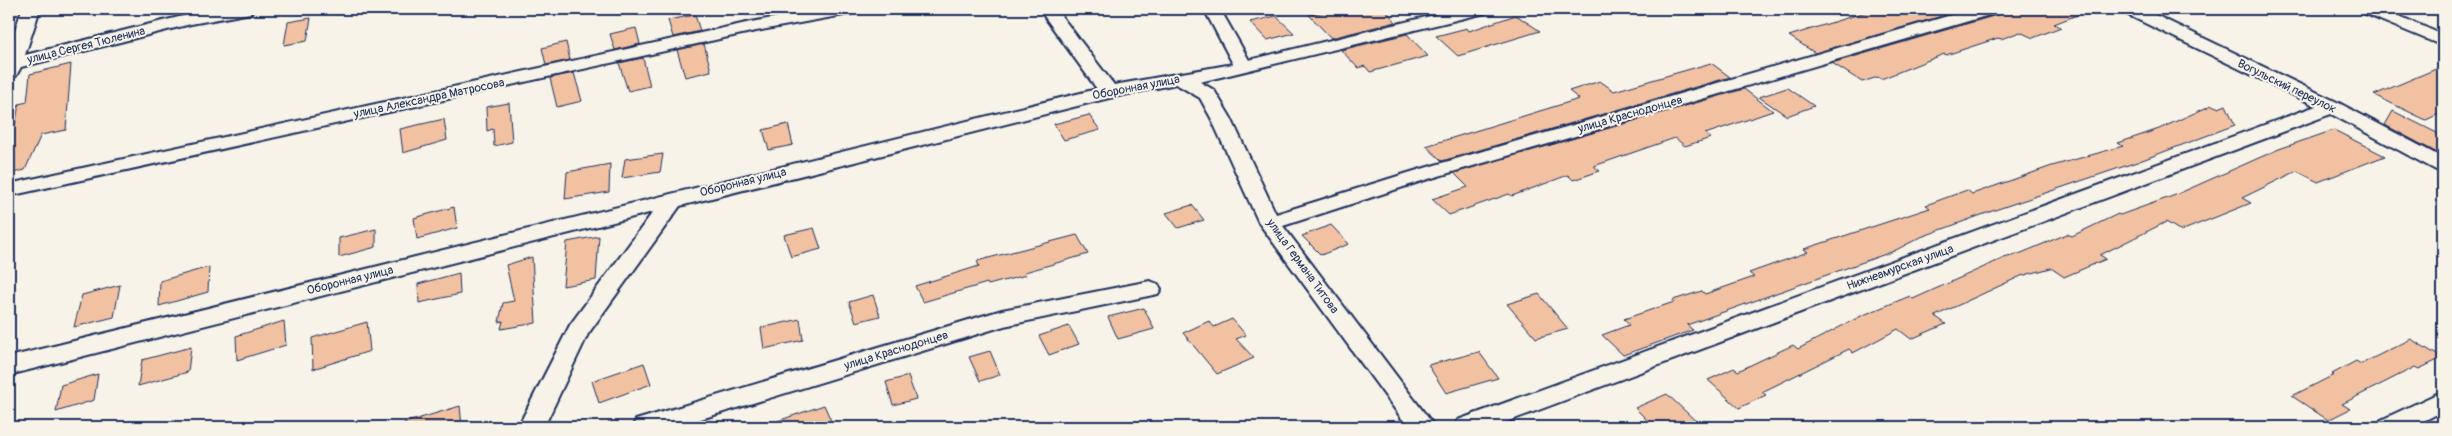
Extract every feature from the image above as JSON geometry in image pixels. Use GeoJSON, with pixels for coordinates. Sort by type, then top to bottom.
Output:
{"type":"FeatureCollection","features":[{"type":"Feature","properties":{"kind":"street"},"geometry":{"type":"LineString","coordinates":[[12,69],[31,9]]}},
{"type":"Feature","properties":{"kind":"street","name":"улица Сергея Тюленина"},"geometry":{"type":"LineString","coordinates":[[12,69],[191,19],[245,9]]}},
{"type":"Feature","properties":{"kind":"street","name":"улица Александра Матросова"},"geometry":{"type":"LineString","coordinates":[[9,190],[751,27],[849,9]]}},
{"type":"Feature","properties":{"kind":"street"},"geometry":{"type":"LineString","coordinates":[[1047,9],[1109,92]]}},
{"type":"Feature","properties":{"kind":"street"},"geometry":{"type":"LineString","coordinates":[[1212,9],[1243,65]]}},
{"type":"Feature","properties":{"kind":"street","name":"Оборонная улица"},"geometry":{"type":"LineString","coordinates":[[9,366],[1109,92],[1179,78],[1206,76],[1243,65],[1479,9]]}},
{"type":"Feature","properties":{"kind":"street","name":"улица Краснодонцев"},"geometry":{"type":"LineString","coordinates":[[1270,223],[1428,173],[1990,9]]}},
{"type":"Feature","properties":{"kind":"street","name":"Вогульский переулок"},"geometry":{"type":"LineString","coordinates":[[2130,9],[2332,107],[2443,166]]}},
{"type":"Feature","properties":{"kind":"street"},"geometry":{"type":"LineString","coordinates":[[2369,9],[2443,41]]}},
{"type":"Feature","properties":{"kind":"street","name":"улица Германа Титова"},"geometry":{"type":"LineString","coordinates":[[1179,78],[1207,94],[1221,118],[1270,223],[1422,427]]}},
{"type":"Feature","properties":{"kind":"street","name":"Нижнеамурская улица"},"geometry":{"type":"LineString","coordinates":[[1467,427],[2332,107]]}},
{"type":"Feature","properties":{"kind":"street"},"geometry":{"type":"LineString","coordinates":[[531,427],[578,331],[674,199]]}},
{"type":"Feature","properties":{"kind":"street","name":"улица Краснодонцев"},"geometry":{"type":"LineString","coordinates":[[645,427],[1002,318],[1150,289]]}},
{"type":"Feature","properties":{"kind":"street"},"geometry":{"type":"LineString","coordinates":[[2390,427],[2443,400]]}},
{"type":"Feature","properties":{"kind":"building"},"geometry":{"type":"Polygon","coordinates":[[[1337,9],[1384,9],[1396,22],[1331,38],[1309,15],[1337,9]]]}},
{"type":"Feature","properties":{"kind":"building"},"geometry":{"type":"Polygon","coordinates":[[[1875,9],[1966,9],[1815,53],[1789,36],[1875,9]]]}},
{"type":"Feature","properties":{"kind":"building"},"geometry":{"type":"Polygon","coordinates":[[[2001,9],[2090,10],[2054,24],[2061,27],[2033,38],[2020,32],[1946,55],[1944,54],[1881,79],[1878,77],[1862,82],[1832,63],[1997,15],[2001,9]]]}},
{"type":"Feature","properties":{"kind":"building"},"geometry":{"type":"Polygon","coordinates":[[[695,15],[700,31],[673,37],[668,20],[695,15]]]}},
{"type":"Feature","properties":{"kind":"building"},"geometry":{"type":"Polygon","coordinates":[[[1516,15],[1540,31],[1458,56],[1436,36],[1467,28],[1469,31],[1516,15]]]}},
{"type":"Feature","properties":{"kind":"building"},"geometry":{"type":"Polygon","coordinates":[[[1276,16],[1294,33],[1267,40],[1250,22],[1276,16]]]}},
{"type":"Feature","properties":{"kind":"building"},"geometry":{"type":"Polygon","coordinates":[[[311,18],[307,41],[284,45],[288,22],[311,18]]]}},
{"type":"Feature","properties":{"kind":"building"},"geometry":{"type":"Polygon","coordinates":[[[636,28],[640,44],[615,50],[610,34],[636,28]]]}},
{"type":"Feature","properties":{"kind":"building"},"geometry":{"type":"Polygon","coordinates":[[[1407,34],[1428,56],[1370,72],[1365,66],[1358,68],[1341,50],[1407,34]]]}},
{"type":"Feature","properties":{"kind":"building"},"geometry":{"type":"Polygon","coordinates":[[[566,42],[570,60],[546,65],[542,48],[566,42]]]}},
{"type":"Feature","properties":{"kind":"building"},"geometry":{"type":"Polygon","coordinates":[[[704,44],[711,71],[685,77],[677,50],[704,44]]]}},
{"type":"Feature","properties":{"kind":"building"},"geometry":{"type":"Polygon","coordinates":[[[643,58],[650,86],[628,91],[619,63],[643,58]]]}},
{"type":"Feature","properties":{"kind":"building"},"geometry":{"type":"Polygon","coordinates":[[[1711,63],[1730,77],[1442,161],[1426,146],[1579,99],[1569,91],[1600,81],[1614,91],[1711,63]]]}},
{"type":"Feature","properties":{"kind":"building"},"geometry":{"type":"Polygon","coordinates":[[[71,64],[66,130],[41,135],[25,170],[9,174],[9,158],[19,104],[27,102],[30,74],[71,64]]]}},
{"type":"Feature","properties":{"kind":"building"},"geometry":{"type":"Polygon","coordinates":[[[2443,66],[2443,112],[2426,120],[2374,95],[2443,66]]]}},
{"type":"Feature","properties":{"kind":"building"},"geometry":{"type":"Polygon","coordinates":[[[574,73],[582,101],[557,107],[550,78],[574,73]]]}},
{"type":"Feature","properties":{"kind":"building"},"geometry":{"type":"Polygon","coordinates":[[[1788,88],[1814,106],[1787,116],[1759,97],[1788,88]]]}},
{"type":"Feature","properties":{"kind":"building"},"geometry":{"type":"Polygon","coordinates":[[[1744,89],[1773,111],[1705,134],[1711,138],[1685,146],[1675,138],[1594,166],[1600,171],[1573,180],[1568,175],[1512,196],[1509,194],[1449,215],[1432,199],[1468,187],[1454,173],[1744,89]]]}},
{"type":"Feature","properties":{"kind":"building"},"geometry":{"type":"Polygon","coordinates":[[[509,103],[512,142],[494,146],[493,129],[487,131],[486,107],[509,103]]]}},
{"type":"Feature","properties":{"kind":"building"},"geometry":{"type":"Polygon","coordinates":[[[2212,105],[2219,108],[2226,105],[2235,125],[2137,162],[1921,237],[1894,251],[1687,325],[1693,330],[1623,355],[1602,335],[1629,325],[1624,319],[1674,302],[1673,300],[1702,291],[1705,294],[1754,277],[1749,273],[1808,252],[1804,249],[1930,208],[1926,205],[1967,190],[1972,194],[2052,166],[2123,146],[2118,143],[2159,129],[2212,105]]]}},
{"type":"Feature","properties":{"kind":"building"},"geometry":{"type":"Polygon","coordinates":[[[2393,111],[2443,136],[2443,156],[2385,125],[2393,111]]]}},
{"type":"Feature","properties":{"kind":"building"},"geometry":{"type":"Polygon","coordinates":[[[1089,115],[1100,130],[1064,140],[1054,124],[1089,115]]]}},
{"type":"Feature","properties":{"kind":"building"},"geometry":{"type":"Polygon","coordinates":[[[444,119],[447,140],[403,153],[400,129],[444,119]]]}},
{"type":"Feature","properties":{"kind":"building"},"geometry":{"type":"Polygon","coordinates":[[[788,124],[793,145],[769,150],[763,130],[788,124]]]}},
{"type":"Feature","properties":{"kind":"building"},"geometry":{"type":"Polygon","coordinates":[[[2334,130],[2385,156],[2318,182],[2297,171],[2242,198],[2251,203],[2181,231],[2166,222],[2100,255],[2106,259],[2064,277],[2051,268],[2021,276],[1935,316],[1946,324],[1911,339],[1898,329],[1853,353],[1849,349],[1762,392],[1766,395],[1739,408],[1708,380],[1734,368],[1738,371],[1793,345],[1798,349],[1861,316],[1910,296],[1913,299],[2004,258],[2019,254],[2067,234],[2072,236],[2118,214],[2120,215],[2173,196],[2279,149],[2334,130]]]}},
{"type":"Feature","properties":{"kind":"building"},"geometry":{"type":"Polygon","coordinates":[[[663,154],[660,172],[622,178],[625,159],[663,154]]]}},
{"type":"Feature","properties":{"kind":"building"},"geometry":{"type":"Polygon","coordinates":[[[610,164],[609,192],[565,199],[567,172],[610,164]]]}},
{"type":"Feature","properties":{"kind":"building"},"geometry":{"type":"Polygon","coordinates":[[[1192,205],[1204,220],[1178,228],[1166,213],[1192,205]]]}},
{"type":"Feature","properties":{"kind":"building"},"geometry":{"type":"Polygon","coordinates":[[[454,207],[457,228],[417,239],[414,218],[454,207]]]}},
{"type":"Feature","properties":{"kind":"building"},"geometry":{"type":"Polygon","coordinates":[[[1331,225],[1349,244],[1321,255],[1302,236],[1331,225]]]}},
{"type":"Feature","properties":{"kind":"building"},"geometry":{"type":"Polygon","coordinates":[[[814,228],[821,249],[791,257],[784,235],[814,228]]]}},
{"type":"Feature","properties":{"kind":"building"},"geometry":{"type":"Polygon","coordinates":[[[376,229],[376,247],[339,257],[339,238],[376,229]]]}},
{"type":"Feature","properties":{"kind":"building"},"geometry":{"type":"Polygon","coordinates":[[[1077,235],[1088,254],[1025,272],[1026,275],[988,285],[987,283],[923,302],[915,286],[979,266],[977,261],[1077,235]]]}},
{"type":"Feature","properties":{"kind":"building"},"geometry":{"type":"Polygon","coordinates":[[[599,236],[596,280],[563,286],[567,242],[599,236]]]}},
{"type":"Feature","properties":{"kind":"building"},"geometry":{"type":"Polygon","coordinates":[[[532,257],[536,323],[501,329],[503,321],[499,322],[503,303],[514,301],[506,265],[532,257]]]}},
{"type":"Feature","properties":{"kind":"building"},"geometry":{"type":"Polygon","coordinates":[[[209,267],[208,292],[159,306],[160,281],[209,267]]]}},
{"type":"Feature","properties":{"kind":"building"},"geometry":{"type":"Polygon","coordinates":[[[459,273],[460,294],[419,303],[418,284],[459,273]]]}},
{"type":"Feature","properties":{"kind":"building"},"geometry":{"type":"Polygon","coordinates":[[[120,285],[114,317],[74,327],[82,295],[120,285]]]}},
{"type":"Feature","properties":{"kind":"building"},"geometry":{"type":"Polygon","coordinates":[[[1539,294],[1568,329],[1536,338],[1507,304],[1539,294]]]}},
{"type":"Feature","properties":{"kind":"building"},"geometry":{"type":"Polygon","coordinates":[[[873,295],[880,316],[856,322],[849,302],[873,295]]]}},
{"type":"Feature","properties":{"kind":"building"},"geometry":{"type":"Polygon","coordinates":[[[1144,308],[1154,329],[1118,339],[1108,317],[1144,308]]]}},
{"type":"Feature","properties":{"kind":"building"},"geometry":{"type":"Polygon","coordinates":[[[800,319],[803,340],[764,349],[761,328],[800,319]]]}},
{"type":"Feature","properties":{"kind":"building"},"geometry":{"type":"Polygon","coordinates":[[[1232,319],[1246,335],[1236,339],[1254,358],[1217,374],[1183,333],[1209,321],[1214,327],[1232,319]]]}},
{"type":"Feature","properties":{"kind":"building"},"geometry":{"type":"Polygon","coordinates":[[[284,321],[286,345],[237,360],[236,336],[284,321]]]}},
{"type":"Feature","properties":{"kind":"building"},"geometry":{"type":"Polygon","coordinates":[[[367,322],[370,351],[313,369],[312,338],[367,322]]]}},
{"type":"Feature","properties":{"kind":"building"},"geometry":{"type":"Polygon","coordinates":[[[1069,326],[1079,344],[1049,355],[1039,336],[1069,326]]]}},
{"type":"Feature","properties":{"kind":"building"},"geometry":{"type":"Polygon","coordinates":[[[2411,339],[2442,358],[2419,369],[2415,367],[2342,404],[2350,409],[2328,420],[2292,396],[2334,375],[2332,374],[2356,361],[2361,364],[2411,339]]]}},
{"type":"Feature","properties":{"kind":"building"},"geometry":{"type":"Polygon","coordinates":[[[191,347],[188,372],[138,386],[142,360],[191,347]]]}},
{"type":"Feature","properties":{"kind":"building"},"geometry":{"type":"Polygon","coordinates":[[[990,351],[1000,375],[980,381],[969,357],[990,351]]]}},
{"type":"Feature","properties":{"kind":"building"},"geometry":{"type":"Polygon","coordinates":[[[1479,352],[1498,378],[1446,393],[1428,365],[1479,352]]]}},
{"type":"Feature","properties":{"kind":"building"},"geometry":{"type":"Polygon","coordinates":[[[644,363],[651,384],[599,403],[592,381],[644,363]]]}},
{"type":"Feature","properties":{"kind":"building"},"geometry":{"type":"Polygon","coordinates":[[[98,374],[94,400],[56,412],[61,385],[98,374]]]}},
{"type":"Feature","properties":{"kind":"building"},"geometry":{"type":"Polygon","coordinates":[[[908,376],[916,399],[893,405],[886,382],[908,376]]]}},
{"type":"Feature","properties":{"kind":"building"},"geometry":{"type":"Polygon","coordinates":[[[1667,394],[1702,427],[1654,427],[1635,408],[1667,394]]]}},
{"type":"Feature","properties":{"kind":"building"},"geometry":{"type":"Polygon","coordinates":[[[824,405],[834,427],[769,427],[769,424],[824,405]]]}},
{"type":"Feature","properties":{"kind":"building"},"geometry":{"type":"Polygon","coordinates":[[[460,406],[462,427],[405,427],[404,423],[460,406]]]}}]}
